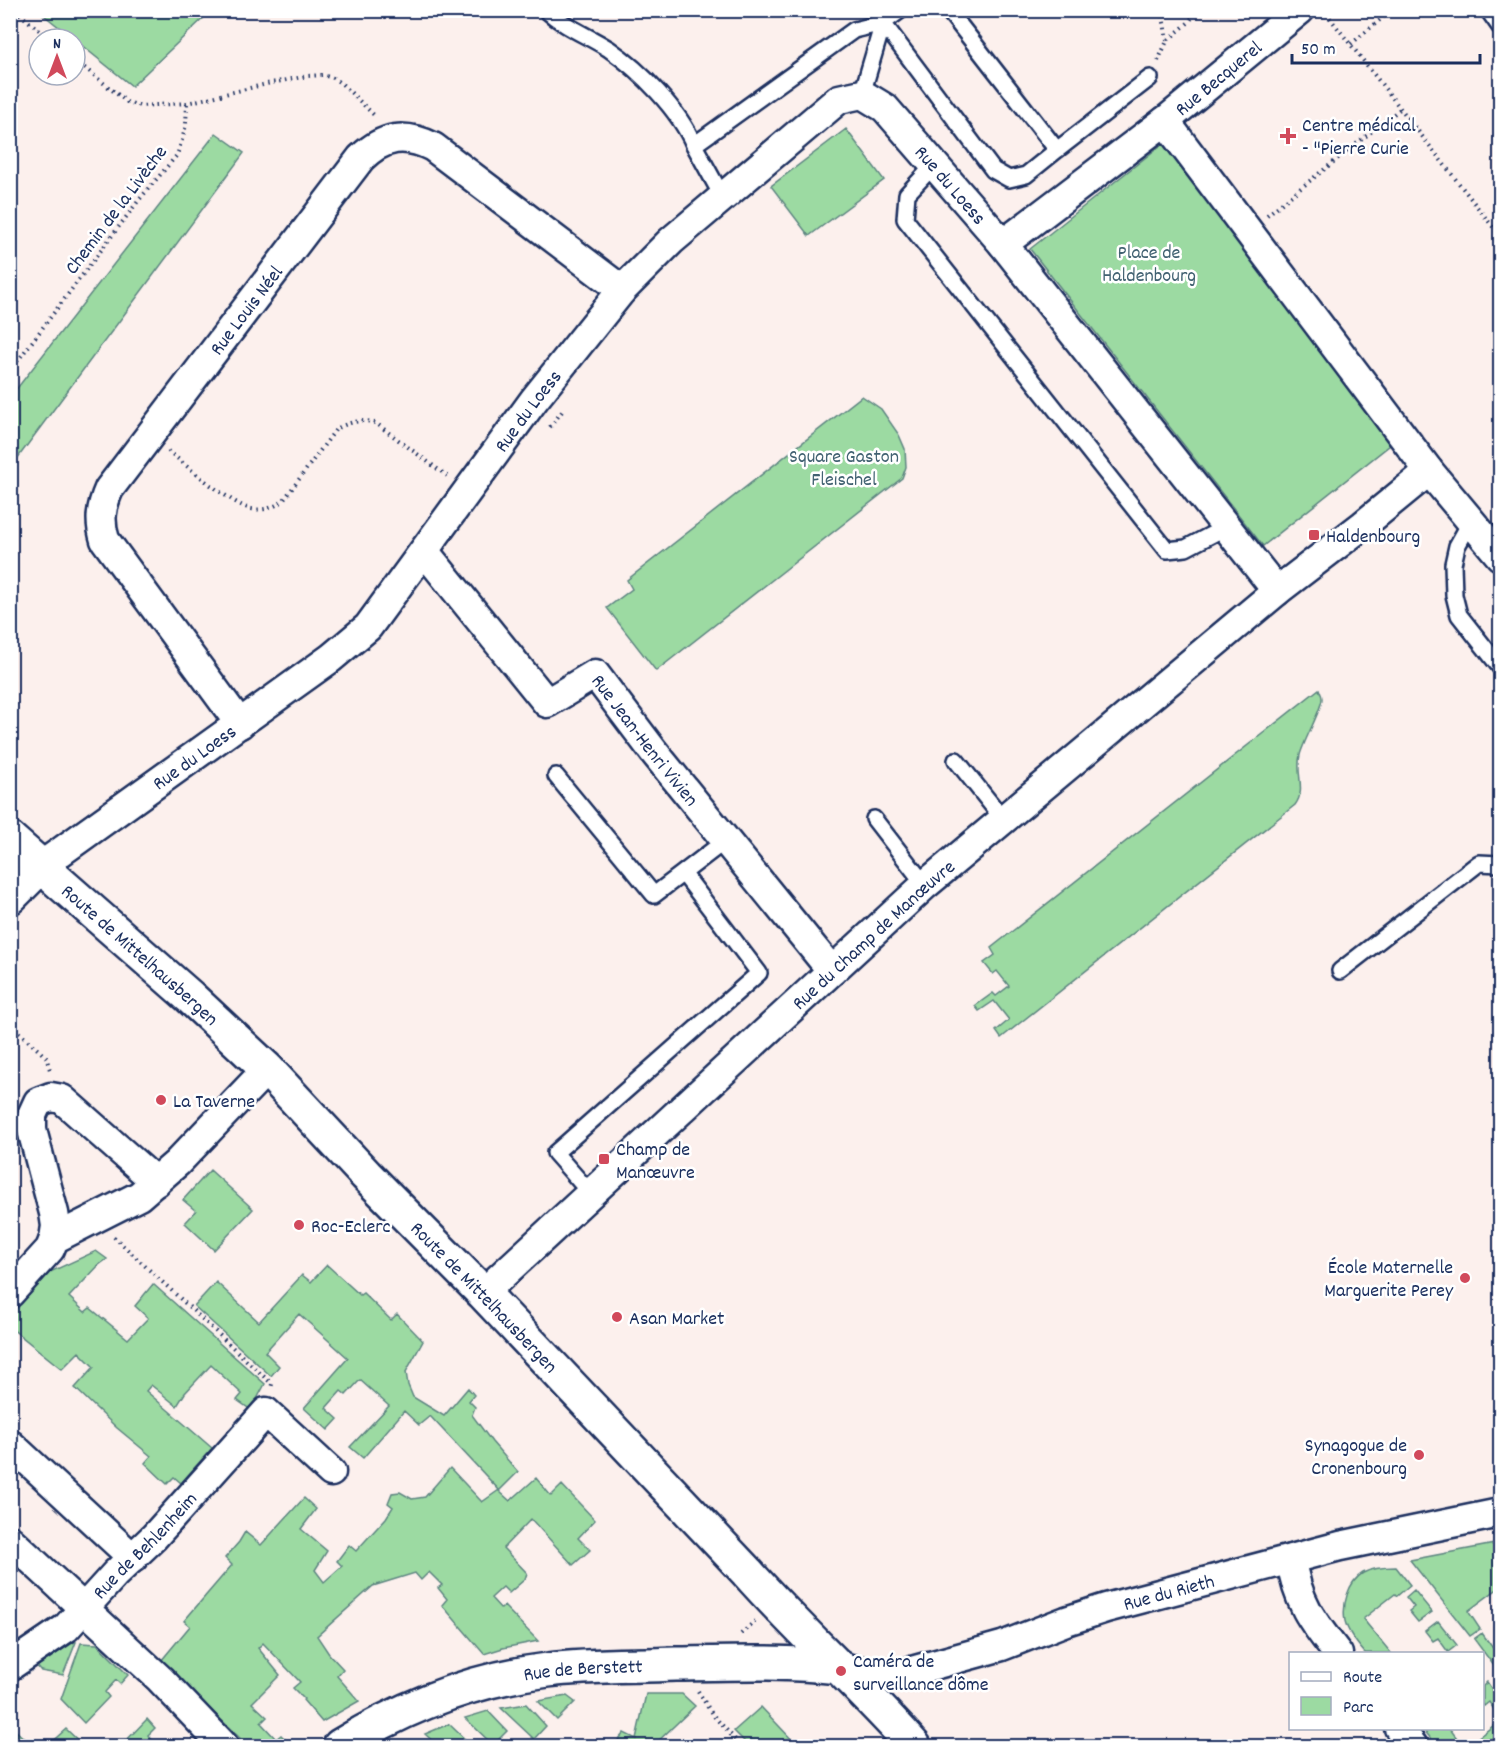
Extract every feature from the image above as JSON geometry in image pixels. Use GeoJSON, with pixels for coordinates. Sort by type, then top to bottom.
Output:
{"type":"FeatureCollection","features":[{"type":"Feature","properties":{"kind":"main road","name":"Route de Mittelhausbergen"},"geometry":{"type":"LineString","coordinates":[[10,839],[41,866],[91,895],[190,997],[267,1068],[366,1175],[483,1293],[774,1603],[840,1667],[914,1746]]}},
{"type":"Feature","properties":{"kind":"main road"},"geometry":{"type":"LineString","coordinates":[[10,897],[41,866]]}},
{"type":"Feature","properties":{"kind":"main road","name":"Rue de Berstett"},"geometry":{"type":"LineString","coordinates":[[340,1746],[371,1728],[426,1702],[505,1677],[547,1670],[591,1666],[691,1664],[800,1663],[840,1667]]}},
{"type":"Feature","properties":{"kind":"street","name":"Rue Becquerel"},"geometry":{"type":"LineString","coordinates":[[1165,122],[1300,10]]}},
{"type":"Feature","properties":{"kind":"street","name":"Rue du Loess"},"geometry":{"type":"LineString","coordinates":[[41,866],[331,658],[368,627],[534,400],[622,290],[671,241],[722,196],[839,99],[862,94],[885,108],[1003,244]]}},
{"type":"Feature","properties":{"kind":"street"},"geometry":{"type":"LineString","coordinates":[[1429,471],[1277,591],[1003,244],[1165,122],[1429,471],[1500,556]]}},
{"type":"Feature","properties":{"kind":"street"},"geometry":{"type":"LineString","coordinates":[[398,138],[421,142],[433,147],[622,290]]}},
{"type":"Feature","properties":{"kind":"street","name":"Rue Louis Néel"},"geometry":{"type":"LineString","coordinates":[[240,724],[105,540],[100,521],[101,509],[109,489],[361,158],[381,142],[398,138]]}},
{"type":"Feature","properties":{"kind":"street","name":"Rue Jean-Henri Vivien"},"geometry":{"type":"LineString","coordinates":[[425,552],[547,703],[596,674],[654,752],[832,971]]}},
{"type":"Feature","properties":{"kind":"street","name":"Rue du Champ de Manœuvre"},"geometry":{"type":"LineString","coordinates":[[483,1293],[925,885],[1277,591]]}},
{"type":"Feature","properties":{"kind":"street"},"geometry":{"type":"LineString","coordinates":[[54,1239],[139,1196],[185,1155],[267,1068]]}},
{"type":"Feature","properties":{"kind":"street"},"geometry":{"type":"LineString","coordinates":[[10,1293],[45,1255],[54,1239],[56,1226],[32,1130],[32,1115],[38,1102],[51,1097],[62,1099],[156,1182]]}},
{"type":"Feature","properties":{"kind":"street"},"geometry":{"type":"LineString","coordinates":[[266,1412],[331,1472]]}},
{"type":"Feature","properties":{"kind":"street","name":"Rue de Behlenheim"},"geometry":{"type":"LineString","coordinates":[[10,1666],[66,1628],[115,1574],[154,1538],[266,1412]]}},
{"type":"Feature","properties":{"kind":"street"},"geometry":{"type":"LineString","coordinates":[[10,1444],[133,1558]]}},
{"type":"Feature","properties":{"kind":"street","name":"Rue du Rieth"},"geometry":{"type":"LineString","coordinates":[[840,1667],[882,1675],[901,1674],[1002,1646],[1106,1608],[1340,1546],[1500,1513]]}},
{"type":"Feature","properties":{"kind":"street"},"geometry":{"type":"LineString","coordinates":[[10,1540],[160,1679],[224,1746]]}},
{"type":"Feature","properties":{"kind":"street"},"geometry":{"type":"LineString","coordinates":[[1291,1559],[1296,1587],[1306,1611],[1337,1652]]}},
{"type":"Feature","properties":{"kind":"street"},"geometry":{"type":"LineString","coordinates":[[1401,1730],[1413,1746]]}},
{"type":"Feature","properties":{"kind":"lane"},"geometry":{"type":"LineString","coordinates":[[546,10],[561,23],[609,49],[634,69],[664,100],[682,121],[722,196]]}},
{"type":"Feature","properties":{"kind":"lane"},"geometry":{"type":"LineString","coordinates":[[694,145],[854,30],[883,23],[902,10]]}},
{"type":"Feature","properties":{"kind":"lane"},"geometry":{"type":"LineString","coordinates":[[948,10],[1057,150]]}},
{"type":"Feature","properties":{"kind":"lane"},"geometry":{"type":"LineString","coordinates":[[1488,10],[1500,27]]}},
{"type":"Feature","properties":{"kind":"lane"},"geometry":{"type":"LineString","coordinates":[[862,94],[883,23]]}},
{"type":"Feature","properties":{"kind":"lane"},"geometry":{"type":"LineString","coordinates":[[883,23],[993,170],[1009,179],[1026,175],[1150,78]]}},
{"type":"Feature","properties":{"kind":"lane"},"geometry":{"type":"LineString","coordinates":[[934,165],[907,194],[905,219],[1167,550],[1186,548],[1226,527]]}},
{"type":"Feature","properties":{"kind":"lane"},"geometry":{"type":"LineString","coordinates":[[1471,521],[1457,546],[1453,564],[1454,595],[1459,615],[1500,667]]}},
{"type":"Feature","properties":{"kind":"lane"},"geometry":{"type":"LineString","coordinates":[[956,760],[1004,819]]}},
{"type":"Feature","properties":{"kind":"lane"},"geometry":{"type":"LineString","coordinates":[[556,776],[654,896],[726,840]]}},
{"type":"Feature","properties":{"kind":"lane"},"geometry":{"type":"LineString","coordinates":[[874,819],[925,885]]}},
{"type":"Feature","properties":{"kind":"lane"},"geometry":{"type":"LineString","coordinates":[[1340,971],[1479,863],[1500,864]]}},
{"type":"Feature","properties":{"kind":"lane"},"geometry":{"type":"LineString","coordinates":[[591,1194],[555,1153],[759,973],[683,873]]}},
{"type":"Feature","properties":{"kind":"path"},"geometry":{"type":"LineString","coordinates":[[15,10],[36,27]]}},
{"type":"Feature","properties":{"kind":"path"},"geometry":{"type":"LineString","coordinates":[[1162,10],[1167,41]]}},
{"type":"Feature","properties":{"kind":"path"},"geometry":{"type":"LineString","coordinates":[[1150,78],[1167,41],[1188,23],[1198,10]]}},
{"type":"Feature","properties":{"kind":"path"},"geometry":{"type":"LineString","coordinates":[[1323,10],[1500,236]]}},
{"type":"Feature","properties":{"kind":"path"},"geometry":{"type":"LineString","coordinates":[[1350,45],[1392,10]]}},
{"type":"Feature","properties":{"kind":"path"},"geometry":{"type":"LineString","coordinates":[[87,70],[127,102],[141,106],[187,103],[271,83],[322,75],[342,84],[398,138]]}},
{"type":"Feature","properties":{"kind":"path","name":"Chemin de la Livèche"},"geometry":{"type":"LineString","coordinates":[[10,371],[177,155],[186,125],[187,103]]}},
{"type":"Feature","properties":{"kind":"path"},"geometry":{"type":"LineString","coordinates":[[1248,231],[1400,109]]}},
{"type":"Feature","properties":{"kind":"path"},"geometry":{"type":"LineString","coordinates":[[149,436],[239,505],[250,509],[267,509],[282,501],[336,429],[354,422],[377,424],[468,490]]}},
{"type":"Feature","properties":{"kind":"path"},"geometry":{"type":"LineString","coordinates":[[10,1024],[46,1057],[51,1071],[51,1097]]}},
{"type":"Feature","properties":{"kind":"path"},"geometry":{"type":"LineString","coordinates":[[93,1219],[272,1384],[266,1412]]}},
{"type":"Feature","properties":{"kind":"path"},"geometry":{"type":"LineString","coordinates":[[691,1664],[697,1688],[704,1702],[741,1746]]}},
{"type":"Feature","properties":{"kind":"green space"},"geometry":{"type":"Polygon","coordinates":[[[39,11],[211,11],[132,86],[87,50],[87,27],[59,27],[39,11]]]}},
{"type":"Feature","properties":{"kind":"green space"},"geometry":{"type":"Polygon","coordinates":[[[846,129],[884,180],[809,236],[771,186],[846,129]]]}},
{"type":"Feature","properties":{"kind":"green space"},"geometry":{"type":"Polygon","coordinates":[[[216,133],[244,153],[11,467],[11,396],[216,133]]]}},
{"type":"Feature","properties":{"kind":"green space","name":"Place de Haldenbourg"},"geometry":{"type":"Polygon","coordinates":[[[1165,142],[1390,445],[1263,546],[1030,249],[1165,142]]]}},
{"type":"Feature","properties":{"kind":"green space","name":"Square Gaston Fleischel"},"geometry":{"type":"Polygon","coordinates":[[[862,396],[881,409],[899,435],[905,449],[906,467],[902,478],[656,671],[607,608],[632,589],[627,580],[862,396]]]}},
{"type":"Feature","properties":{"kind":"green space"},"geometry":{"type":"Polygon","coordinates":[[[1319,689],[1321,702],[1300,755],[1301,787],[1295,805],[1001,1038],[996,1031],[1009,1020],[994,1001],[979,1011],[975,1006],[993,993],[996,996],[1009,986],[997,971],[993,974],[984,963],[995,955],[991,948],[1319,689]]]}},
{"type":"Feature","properties":{"kind":"green space"},"geometry":{"type":"Polygon","coordinates":[[[210,1170],[253,1209],[214,1250],[185,1223],[196,1211],[183,1200],[210,1170]]]}},
{"type":"Feature","properties":{"kind":"green space"},"geometry":{"type":"Polygon","coordinates":[[[96,1251],[107,1259],[69,1297],[85,1312],[90,1308],[128,1339],[148,1318],[135,1306],[153,1284],[265,1384],[251,1410],[237,1400],[242,1394],[211,1365],[185,1393],[177,1406],[151,1385],[146,1391],[212,1448],[181,1483],[174,1477],[167,1484],[145,1463],[151,1456],[117,1428],[75,1388],[94,1367],[79,1352],[62,1369],[11,1328],[10,1316],[50,1272],[96,1251]]]}},
{"type":"Feature","properties":{"kind":"green space"},"geometry":{"type":"Polygon","coordinates":[[[327,1265],[360,1295],[363,1293],[391,1320],[397,1314],[423,1341],[406,1372],[413,1397],[444,1416],[468,1388],[474,1395],[469,1401],[475,1407],[472,1415],[518,1472],[499,1491],[510,1501],[536,1478],[551,1496],[562,1485],[595,1520],[578,1538],[590,1550],[573,1565],[531,1519],[503,1548],[527,1573],[525,1579],[509,1593],[503,1587],[491,1598],[501,1609],[504,1606],[538,1641],[484,1654],[442,1605],[447,1599],[438,1588],[442,1585],[429,1572],[421,1580],[415,1573],[373,1586],[317,1636],[343,1669],[337,1676],[359,1701],[322,1722],[293,1688],[300,1682],[263,1643],[258,1648],[280,1675],[252,1703],[267,1717],[261,1723],[276,1739],[281,1735],[290,1744],[286,1746],[248,1746],[161,1661],[190,1626],[184,1621],[232,1565],[225,1558],[245,1532],[261,1545],[304,1498],[316,1509],[301,1529],[327,1551],[315,1570],[324,1582],[342,1566],[337,1561],[349,1545],[356,1551],[386,1518],[393,1507],[388,1503],[392,1493],[400,1492],[412,1499],[425,1497],[450,1468],[482,1502],[499,1490],[430,1416],[419,1425],[404,1411],[363,1458],[350,1447],[389,1406],[360,1380],[346,1395],[341,1391],[326,1408],[338,1419],[328,1430],[304,1408],[348,1358],[299,1314],[265,1352],[279,1366],[271,1376],[194,1306],[216,1282],[259,1322],[302,1275],[311,1282],[327,1265]]]}},
{"type":"Feature","properties":{"kind":"green space"},"geometry":{"type":"Polygon","coordinates":[[[1500,1543],[1500,1587],[1468,1611],[1480,1629],[1470,1636],[1410,1560],[1500,1543]]]}},
{"type":"Feature","properties":{"kind":"green space"},"geometry":{"type":"Polygon","coordinates":[[[1396,1567],[1410,1585],[1363,1619],[1390,1652],[1364,1652],[1346,1625],[1344,1608],[1353,1582],[1363,1573],[1379,1568],[1396,1567]]]}},
{"type":"Feature","properties":{"kind":"green space"},"geometry":{"type":"Polygon","coordinates":[[[1414,1590],[1432,1612],[1418,1622],[1409,1611],[1414,1607],[1406,1597],[1414,1590]]]}},
{"type":"Feature","properties":{"kind":"green space"},"geometry":{"type":"Polygon","coordinates":[[[1438,1621],[1457,1645],[1448,1652],[1438,1638],[1433,1641],[1425,1631],[1438,1621]]]}},
{"type":"Feature","properties":{"kind":"green space"},"geometry":{"type":"Polygon","coordinates":[[[1482,1633],[1500,1658],[1500,1674],[1484,1652],[1474,1639],[1482,1633]]]}},
{"type":"Feature","properties":{"kind":"green space"},"geometry":{"type":"Polygon","coordinates":[[[76,1642],[63,1675],[41,1671],[37,1666],[76,1642]]]}},
{"type":"Feature","properties":{"kind":"green space"},"geometry":{"type":"Polygon","coordinates":[[[81,1643],[97,1644],[128,1675],[120,1684],[116,1680],[105,1692],[109,1697],[84,1723],[61,1699],[81,1643]]]}},
{"type":"Feature","properties":{"kind":"green space"},"geometry":{"type":"Polygon","coordinates":[[[1487,1682],[1500,1701],[1500,1718],[1489,1702],[1484,1706],[1484,1685],[1487,1682]]]}},
{"type":"Feature","properties":{"kind":"green space"},"geometry":{"type":"Polygon","coordinates":[[[646,1694],[682,1694],[695,1706],[653,1746],[613,1746],[624,1733],[636,1739],[646,1694]]]}},
{"type":"Feature","properties":{"kind":"green space"},"geometry":{"type":"Polygon","coordinates":[[[567,1696],[575,1702],[557,1720],[538,1701],[567,1696]]]}},
{"type":"Feature","properties":{"kind":"green space"},"geometry":{"type":"Polygon","coordinates":[[[526,1704],[546,1726],[534,1739],[501,1708],[526,1704]]]}},
{"type":"Feature","properties":{"kind":"green space"},"geometry":{"type":"Polygon","coordinates":[[[761,1707],[797,1745],[749,1746],[734,1731],[761,1707]]]}},
{"type":"Feature","properties":{"kind":"green space"},"geometry":{"type":"Polygon","coordinates":[[[488,1711],[507,1731],[493,1745],[465,1718],[488,1711]]]}},
{"type":"Feature","properties":{"kind":"green space"},"geometry":{"type":"Polygon","coordinates":[[[147,1719],[155,1728],[148,1735],[153,1741],[147,1746],[121,1746],[147,1719]]]}},
{"type":"Feature","properties":{"kind":"green space"},"geometry":{"type":"Polygon","coordinates":[[[1497,1723],[1500,1729],[1494,1737],[1477,1746],[1467,1746],[1497,1723]]]}},
{"type":"Feature","properties":{"kind":"green space"},"geometry":{"type":"Polygon","coordinates":[[[449,1724],[472,1746],[438,1746],[425,1734],[449,1724]]]}},
{"type":"Feature","properties":{"kind":"green space"},"geometry":{"type":"Polygon","coordinates":[[[11,1726],[32,1746],[12,1746],[11,1726]]]}},
{"type":"Feature","properties":{"kind":"green space"},"geometry":{"type":"Polygon","coordinates":[[[66,1729],[84,1746],[47,1746],[66,1729]]]}},
{"type":"Feature","properties":{"kind":"green space"},"geometry":{"type":"Polygon","coordinates":[[[1424,1730],[1451,1730],[1463,1746],[1437,1746],[1424,1730]]]}},
{"type":"Feature","properties":{"kind":"place","name":"Centre médical - \"Pierre Curie"},"geometry":{"type":"Point","coordinates":[1288,136]}},
{"type":"Feature","properties":{"kind":"place","name":"Haldenbourg"},"geometry":{"type":"Point","coordinates":[1314,535]}},
{"type":"Feature","properties":{"kind":"place","name":"La Taverne"},"geometry":{"type":"Point","coordinates":[161,1100]}},
{"type":"Feature","properties":{"kind":"place","name":"Champ de Manœuvre"},"geometry":{"type":"Point","coordinates":[604,1159]}},
{"type":"Feature","properties":{"kind":"place","name":"Roc-Eclerc"},"geometry":{"type":"Point","coordinates":[299,1225]}},
{"type":"Feature","properties":{"kind":"place","name":"École Maternelle Marguerite Perey"},"geometry":{"type":"Point","coordinates":[1465,1278]}},
{"type":"Feature","properties":{"kind":"place","name":"Asan Market"},"geometry":{"type":"Point","coordinates":[617,1317]}},
{"type":"Feature","properties":{"kind":"place","name":"Synagogue de Cronenbourg"},"geometry":{"type":"Point","coordinates":[1419,1455]}},
{"type":"Feature","properties":{"kind":"place","name":"Caméra de surveillance dôme"},"geometry":{"type":"Point","coordinates":[841,1671]}}]}
